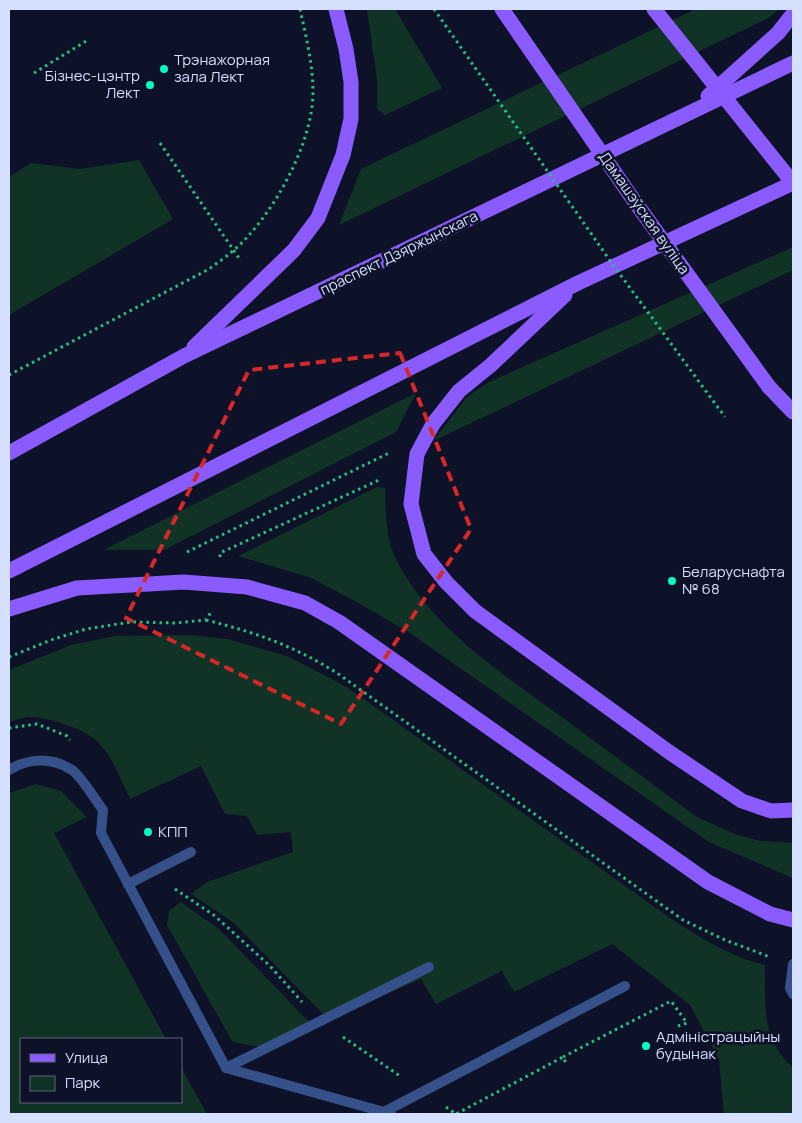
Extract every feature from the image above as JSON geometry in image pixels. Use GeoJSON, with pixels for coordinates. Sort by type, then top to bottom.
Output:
{"type":"FeatureCollection","features":[{"type":"Feature","properties":{"kind":"main road"},"geometry":{"type":"LineString","coordinates":[[184,356],[294,250],[318,218],[343,155],[351,119],[351,82],[346,49],[336,9]]}},
{"type":"Feature","properties":{"kind":"main road","name":"Дамашэўская вуліца"},"geometry":{"type":"LineString","coordinates":[[502,9],[635,202],[769,387],[793,412]]}},
{"type":"Feature","properties":{"kind":"main road"},"geometry":{"type":"LineString","coordinates":[[9,571],[578,283],[793,183],[654,9]]}},
{"type":"Feature","properties":{"kind":"main road"},"geometry":{"type":"LineString","coordinates":[[686,115],[778,33],[793,14]]}},
{"type":"Feature","properties":{"kind":"main road","name":"праспект Дзяржынскага"},"geometry":{"type":"LineString","coordinates":[[9,453],[184,356],[793,63]]}},
{"type":"Feature","properties":{"kind":"main road"},"geometry":{"type":"LineString","coordinates":[[578,283],[491,365],[458,391],[433,424],[417,454],[411,504],[424,554],[446,582],[475,611],[680,759],[742,801],[771,811],[793,810]]}},
{"type":"Feature","properties":{"kind":"main road"},"geometry":{"type":"LineString","coordinates":[[9,609],[77,588],[184,582],[247,587],[305,603],[339,622],[708,882],[770,914],[793,920]]}},
{"type":"Feature","properties":{"kind":"lane"},"geometry":{"type":"LineString","coordinates":[[9,770],[18,764],[47,759],[73,770],[103,810],[101,833],[226,1068],[387,1113],[625,986]]}},
{"type":"Feature","properties":{"kind":"lane"},"geometry":{"type":"LineString","coordinates":[[128,884],[191,852]]}},
{"type":"Feature","properties":{"kind":"lane"},"geometry":{"type":"LineString","coordinates":[[793,964],[790,988],[793,994]]}},
{"type":"Feature","properties":{"kind":"lane"},"geometry":{"type":"LineString","coordinates":[[226,1068],[429,967]]}},
{"type":"Feature","properties":{"kind":"path"},"geometry":{"type":"LineString","coordinates":[[9,375],[209,269],[234,250],[256,226],[278,194],[298,156],[310,117],[313,93],[307,42],[300,9]]}},
{"type":"Feature","properties":{"kind":"path"},"geometry":{"type":"LineString","coordinates":[[434,9],[611,262],[725,417]]}},
{"type":"Feature","properties":{"kind":"path"},"geometry":{"type":"LineString","coordinates":[[34,73],[88,40]]}},
{"type":"Feature","properties":{"kind":"path"},"geometry":{"type":"LineString","coordinates":[[160,143],[246,268]]}},
{"type":"Feature","properties":{"kind":"path"},"geometry":{"type":"LineString","coordinates":[[187,552],[391,452]]}},
{"type":"Feature","properties":{"kind":"path"},"geometry":{"type":"LineString","coordinates":[[206,620],[256,633],[302,651],[337,673],[683,920],[725,940],[777,959]]}},
{"type":"Feature","properties":{"kind":"path"},"geometry":{"type":"LineString","coordinates":[[563,1057],[671,1001],[686,1023],[678,1026]]}},
{"type":"Feature","properties":{"kind":"highlighted area"},"geometry":{"type":"Polygon","coordinates":[[[400,353],[471,529],[341,724],[126,618],[249,370],[400,353]]]}},
{"type":"Feature","properties":{"kind":"green space"},"geometry":{"type":"Polygon","coordinates":[[[367,9],[395,9],[442,88],[385,115],[377,109],[377,79],[367,9]]]}},
{"type":"Feature","properties":{"kind":"green space"},"geometry":{"type":"Polygon","coordinates":[[[696,9],[779,9],[770,17],[339,225],[361,169],[696,9]]]}},
{"type":"Feature","properties":{"kind":"green space"},"geometry":{"type":"Polygon","coordinates":[[[139,160],[173,219],[9,315],[9,177],[31,163],[80,169],[139,160]]]}},
{"type":"Feature","properties":{"kind":"green space"},"geometry":{"type":"Polygon","coordinates":[[[793,247],[793,270],[433,441],[467,397],[489,382],[793,247]]]}},
{"type":"Feature","properties":{"kind":"green space"},"geometry":{"type":"Polygon","coordinates":[[[416,393],[396,432],[164,550],[103,550],[416,393]]]}},
{"type":"Feature","properties":{"kind":"green space"},"geometry":{"type":"Polygon","coordinates":[[[377,487],[385,488],[388,533],[396,559],[410,583],[427,606],[447,627],[490,664],[697,817],[735,834],[760,841],[793,843],[793,878],[709,842],[410,633],[355,601],[309,577],[238,556],[377,487]]]}},
{"type":"Feature","properties":{"kind":"green space"},"geometry":{"type":"Polygon","coordinates":[[[190,635],[227,639],[287,656],[347,687],[667,916],[726,951],[765,965],[765,1008],[770,1033],[775,1045],[793,1068],[793,1114],[724,1114],[719,1059],[690,1005],[612,944],[514,992],[502,971],[436,1004],[421,979],[328,1019],[234,923],[191,894],[207,882],[293,852],[291,832],[257,835],[247,816],[225,814],[201,766],[130,799],[107,753],[91,736],[54,721],[36,717],[9,722],[9,670],[71,645],[115,636],[190,635]]]}},
{"type":"Feature","properties":{"kind":"green space"},"geometry":{"type":"Polygon","coordinates":[[[36,784],[61,791],[87,817],[54,833],[165,1038],[20,1038],[20,1103],[182,1103],[182,1069],[207,1114],[9,1114],[9,793],[36,784]]]}},
{"type":"Feature","properties":{"kind":"green space"},"geometry":{"type":"Polygon","coordinates":[[[181,902],[219,929],[313,1026],[283,1041],[266,1046],[232,1041],[167,925],[169,911],[181,902]]]}},
{"type":"Feature","properties":{"kind":"place","name":"Трэнажорная зала Лект"},"geometry":{"type":"Point","coordinates":[164,69]}},
{"type":"Feature","properties":{"kind":"place","name":"Бізнес-цэнтр Лект"},"geometry":{"type":"Point","coordinates":[150,85]}},
{"type":"Feature","properties":{"kind":"place","name":"Беларуснафта № 68"},"geometry":{"type":"Point","coordinates":[672,581]}},
{"type":"Feature","properties":{"kind":"place","name":"КПП"},"geometry":{"type":"Point","coordinates":[148,832]}},
{"type":"Feature","properties":{"kind":"place","name":"Адміністрацыйны будынак"},"geometry":{"type":"Point","coordinates":[646,1046]}}]}
